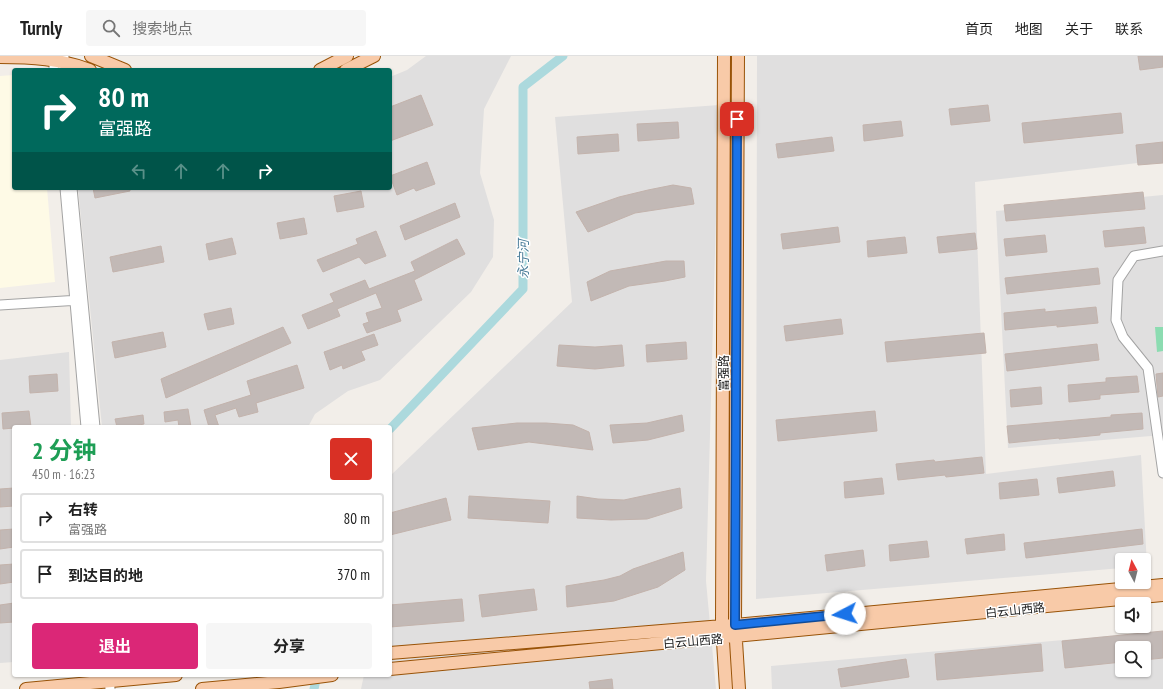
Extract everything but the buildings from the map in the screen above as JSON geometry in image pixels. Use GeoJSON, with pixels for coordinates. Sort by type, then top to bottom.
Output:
{"type":"FeatureCollection","features":[{"type":"Feature","properties":{"kind":"main road"},"geometry":{"type":"LineString","coordinates":[[91,56],[120,68]]}},
{"type":"Feature","properties":{"kind":"main road"},"geometry":{"type":"LineString","coordinates":[[324,68],[347,56]]}},
{"type":"Feature","properties":{"kind":"main road"},"geometry":{"type":"LineString","coordinates":[[350,68],[374,56]]}},
{"type":"Feature","properties":{"kind":"main road","name":"富强路"},"geometry":{"type":"LineString","coordinates":[[722,626],[724,56]]}},
{"type":"Feature","properties":{"kind":"main road","name":"富强路"},"geometry":{"type":"LineString","coordinates":[[726,689],[732,633],[738,56]]}},
{"type":"Feature","properties":{"kind":"main road"},"geometry":{"type":"LineString","coordinates":[[0,57],[58,62],[84,68]]}},
{"type":"Feature","properties":{"kind":"main road","name":"白云山西路"},"geometry":{"type":"LineString","coordinates":[[392,669],[1163,585]]}},
{"type":"Feature","properties":{"kind":"main road","name":"白云山西路"},"geometry":{"type":"LineString","coordinates":[[392,652],[722,626],[732,633],[1163,595]]}},
{"type":"Feature","properties":{"kind":"main road","name":"富强路"},"geometry":{"type":"LineString","coordinates":[[732,633],[739,689]]}},
{"type":"Feature","properties":{"kind":"main road"},"geometry":{"type":"LineString","coordinates":[[26,689],[159,677]]}},
{"type":"Feature","properties":{"kind":"main road"},"geometry":{"type":"LineString","coordinates":[[202,689],[317,677]]}},
{"type":"Feature","properties":{"kind":"street"},"geometry":{"type":"LineString","coordinates":[[64,190],[95,425]]}},
{"type":"Feature","properties":{"kind":"street"},"geometry":{"type":"LineString","coordinates":[[72,190],[86,425]]}},
{"type":"Feature","properties":{"kind":"street"},"geometry":{"type":"LineString","coordinates":[[1163,251],[1134,256],[1118,280],[1116,320],[1123,336],[1148,368],[1163,473]]}},
{"type":"Feature","properties":{"kind":"street"},"geometry":{"type":"LineString","coordinates":[[0,305],[79,300]]}},
{"type":"Feature","properties":{"kind":"shaded area"},"geometry":{"type":"Polygon","coordinates":[[[426,56],[511,56],[484,109],[480,173],[494,220],[493,257],[471,292],[380,380],[348,391],[315,414],[309,425],[102,425],[78,190],[392,190],[392,76],[407,70],[426,56]]]}},
{"type":"Feature","properties":{"kind":"shaded area"},"geometry":{"type":"Polygon","coordinates":[[[757,56],[1163,56],[1163,160],[975,182],[986,474],[1141,455],[1146,553],[1115,553],[1115,569],[756,599],[757,56]]]}},
{"type":"Feature","properties":{"kind":"shaded area"},"geometry":{"type":"Polygon","coordinates":[[[12,75],[12,190],[47,190],[55,282],[0,288],[0,76],[12,75]]]}},
{"type":"Feature","properties":{"kind":"shaded area"},"geometry":{"type":"Polygon","coordinates":[[[719,105],[706,581],[716,689],[361,689],[364,677],[392,677],[392,474],[572,302],[555,117],[719,105]]]}},
{"type":"Feature","properties":{"kind":"shaded area"},"geometry":{"type":"Polygon","coordinates":[[[1163,195],[1163,435],[1008,448],[996,211],[1163,195]]]}},
{"type":"Feature","properties":{"kind":"shaded area"},"geometry":{"type":"Polygon","coordinates":[[[69,352],[71,425],[12,425],[12,662],[0,663],[0,360],[69,352]]]}},
{"type":"Feature","properties":{"kind":"shaded area"},"geometry":{"type":"Polygon","coordinates":[[[1163,631],[1163,689],[772,689],[771,666],[1163,631]]]}},
{"type":"Feature","properties":{"kind":"green space"},"geometry":{"type":"Polygon","coordinates":[[[1155,327],[1163,327],[1163,351],[1157,352],[1155,327]]]}},
{"type":"Feature","properties":{"kind":"waterway","name":"永宁河"},"geometry":{"type":"LineString","coordinates":[[392,427],[523,289],[523,87],[563,56]]}},
{"type":"Feature","properties":{"kind":"waterway","name":"永宁河"},"geometry":{"type":"LineString","coordinates":[[314,689],[317,677]]}},
{"type":"Feature","properties":{"kind":"route"},"geometry":{"type":"LineString","coordinates":[[737,119],[735,625],[845,614]]}}]}
